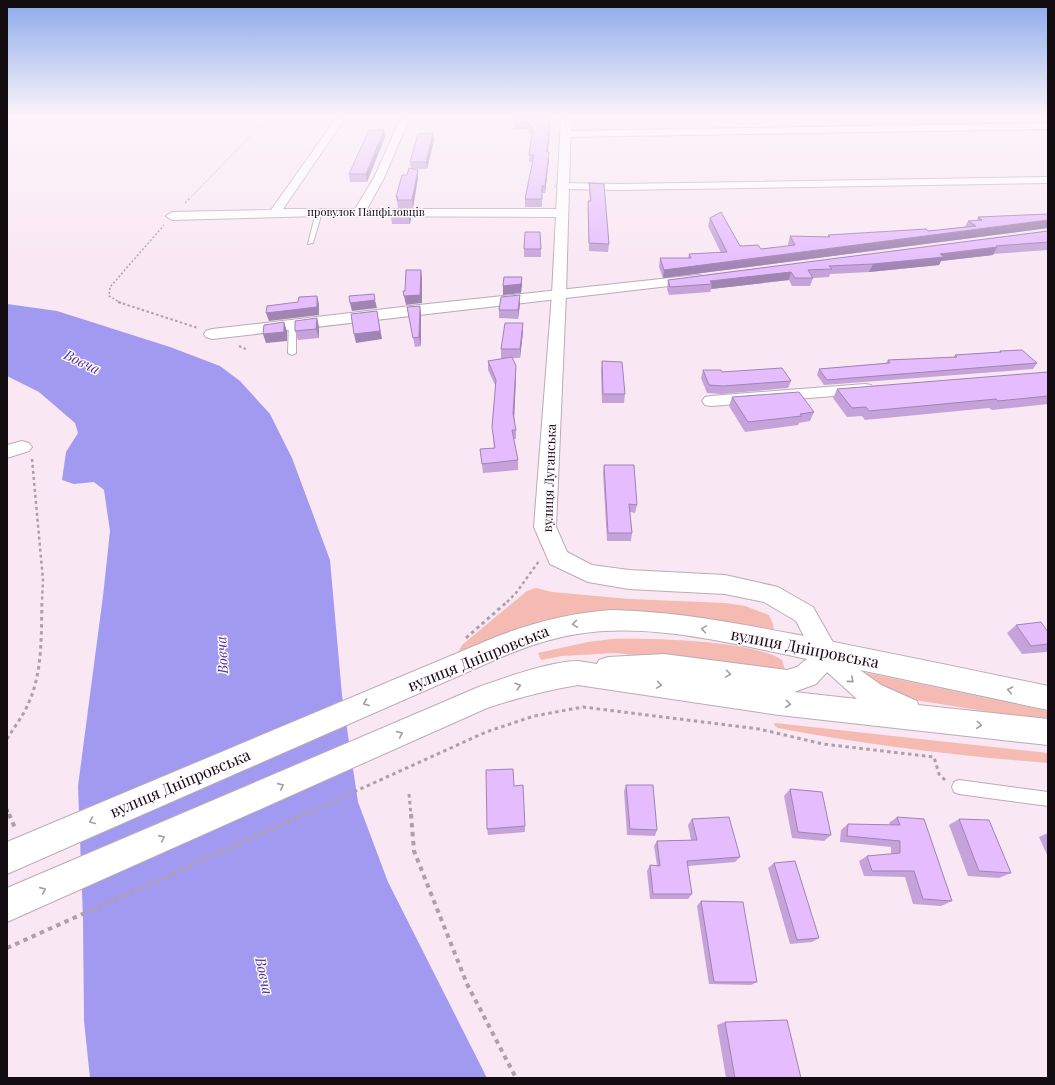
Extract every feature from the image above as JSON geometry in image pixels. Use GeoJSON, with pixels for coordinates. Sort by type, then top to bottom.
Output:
{"type":"FeatureCollection","features":[{"type":"Feature","properties":{"kind":"main road"},"geometry":{"type":"LineString","coordinates":[[276,214],[308,168]]}},
{"type":"Feature","properties":{"kind":"main road"},"geometry":{"type":"LineString","coordinates":[[359,212],[384,168]]}},
{"type":"Feature","properties":{"kind":"main road","name":"вулиця Луганська"},"geometry":{"type":"LineString","coordinates":[[563,168],[559,294],[545,527],[550,547],[559,558],[569,565],[580,571],[598,576],[619,579],[735,585],[773,594],[791,602],[805,613],[821,636],[825,651]]}},
{"type":"Feature","properties":{"kind":"main road"},"geometry":{"type":"LineString","coordinates":[[562,186],[620,187],[1048,180]]}},
{"type":"Feature","properties":{"kind":"main road","name":"провулок Панфіловців"},"geometry":{"type":"LineString","coordinates":[[172,216],[319,212],[561,213]]}},
{"type":"Feature","properties":{"kind":"main road"},"geometry":{"type":"LineString","coordinates":[[212,334],[292,323],[715,277]]}},
{"type":"Feature","properties":{"kind":"main road"},"geometry":{"type":"LineString","coordinates":[[711,401],[883,387]]}},
{"type":"Feature","properties":{"kind":"main road","name":"вулиця Дніпровська"},"geometry":{"type":"LineString","coordinates":[[7,858],[458,664],[528,635],[558,626],[591,621],[657,623],[704,629],[825,651],[1048,698]]}},
{"type":"Feature","properties":{"kind":"main road"},"geometry":{"type":"LineString","coordinates":[[7,905],[481,698],[544,678],[610,668],[664,666],[787,682],[802,679],[813,672],[825,651],[846,675],[868,693],[893,706],[940,722]]}},
{"type":"Feature","properties":{"kind":"main road"},"geometry":{"type":"LineString","coordinates":[[578,673],[779,703],[940,722],[1048,732]]}},
{"type":"Feature","properties":{"kind":"lane"},"geometry":{"type":"LineString","coordinates":[[310,243],[319,212]]}},
{"type":"Feature","properties":{"kind":"lane"},"geometry":{"type":"LineString","coordinates":[[292,323],[292,353]]}},
{"type":"Feature","properties":{"kind":"lane"},"geometry":{"type":"LineString","coordinates":[[959,787],[1048,799]]}},
{"type":"Feature","properties":{"kind":"path"},"geometry":{"type":"LineString","coordinates":[[219,168],[172,216],[115,280],[110,287],[108,296],[119,302],[212,334],[248,350]]}},
{"type":"Feature","properties":{"kind":"path"},"geometry":{"type":"LineString","coordinates":[[7,739],[31,696],[36,683],[40,653],[43,580],[32,460],[28,452],[14,450]]}},
{"type":"Feature","properties":{"kind":"path"},"geometry":{"type":"LineString","coordinates":[[458,664],[453,654],[458,645],[516,593],[533,572],[548,541]]}},
{"type":"Feature","properties":{"kind":"path"},"geometry":{"type":"LineString","coordinates":[[7,948],[486,732],[528,716],[556,709],[583,706],[759,729],[822,744],[934,757],[939,774],[948,783],[959,787]]}},
{"type":"Feature","properties":{"kind":"path"},"geometry":{"type":"LineString","coordinates":[[409,794],[414,851],[467,984],[516,1078]]}},
{"type":"Feature","properties":{"kind":"path"},"geometry":{"type":"LineString","coordinates":[[7,809],[15,828]]}},
{"type":"Feature","properties":{"kind":"shaded area"},"geometry":{"type":"Polygon","coordinates":[[[536,588],[552,592],[629,599],[725,603],[745,606],[769,615],[773,624],[774,633],[652,615],[460,657],[459,651],[462,645],[527,591],[536,588]]]}},
{"type":"Feature","properties":{"kind":"shaded area"},"geometry":{"type":"Polygon","coordinates":[[[612,639],[675,640],[725,644],[748,648],[767,653],[782,660],[785,670],[615,653],[562,656],[541,660],[538,653],[588,642],[612,639]]]}},
{"type":"Feature","properties":{"kind":"shaded area"},"geometry":{"type":"Polygon","coordinates":[[[863,672],[1048,711],[1048,718],[1015,716],[896,697],[863,672]]]}},
{"type":"Feature","properties":{"kind":"shaded area"},"geometry":{"type":"Polygon","coordinates":[[[775,723],[1048,753],[1048,763],[980,757],[879,745],[778,728],[774,725],[775,723]]]}},
{"type":"Feature","properties":{"kind":"water","name":"Вовча"},"geometry":{"type":"Polygon","coordinates":[[[7,304],[57,311],[170,347],[220,366],[240,381],[270,414],[292,458],[330,560],[342,695],[358,802],[388,882],[487,1078],[90,1078],[84,1021],[83,918],[78,786],[110,531],[104,490],[94,482],[74,484],[62,480],[66,452],[78,433],[75,423],[39,392],[7,376],[7,304]]]}},
{"type":"Feature","properties":{"kind":"building"},"geometry":{"type":"Polygon","coordinates":[[[352,168],[369,168],[366,174],[349,174],[352,168]]]}},
{"type":"Feature","properties":{"kind":"building"},"geometry":{"type":"Polygon","coordinates":[[[409,168],[418,170],[412,200],[397,200],[398,197],[396,197],[402,175],[407,175],[409,168]]]}},
{"type":"Feature","properties":{"kind":"building"},"geometry":{"type":"Polygon","coordinates":[[[531,168],[547,168],[545,186],[542,186],[542,199],[525,199],[531,168]]]}},
{"type":"Feature","properties":{"kind":"building"},"geometry":{"type":"Polygon","coordinates":[[[589,183],[604,184],[609,244],[589,243],[588,201],[591,201],[589,183]]]}},
{"type":"Feature","properties":{"kind":"building"},"geometry":{"type":"Polygon","coordinates":[[[393,210],[410,210],[408,216],[391,216],[393,210]]]}},
{"type":"Feature","properties":{"kind":"building"},"geometry":{"type":"Polygon","coordinates":[[[721,212],[740,246],[758,245],[761,249],[795,245],[790,236],[830,237],[828,235],[926,229],[928,231],[976,226],[968,221],[982,220],[978,217],[1048,214],[1048,220],[664,270],[660,258],[691,258],[689,254],[727,252],[710,218],[721,212]]]}},
{"type":"Feature","properties":{"kind":"building"},"geometry":{"type":"Polygon","coordinates":[[[1048,231],[1048,242],[996,246],[997,247],[940,254],[944,257],[873,264],[829,266],[832,269],[808,270],[813,278],[795,278],[791,272],[710,281],[712,284],[670,287],[668,280],[1048,231]]]}},
{"type":"Feature","properties":{"kind":"building"},"geometry":{"type":"Polygon","coordinates":[[[525,232],[540,232],[541,249],[524,249],[525,232]]]}},
{"type":"Feature","properties":{"kind":"building"},"geometry":{"type":"Polygon","coordinates":[[[406,270],[421,270],[420,295],[404,296],[403,291],[405,291],[406,270]]]}},
{"type":"Feature","properties":{"kind":"building"},"geometry":{"type":"Polygon","coordinates":[[[504,277],[522,277],[521,284],[503,286],[504,277]]]}},
{"type":"Feature","properties":{"kind":"building"},"geometry":{"type":"Polygon","coordinates":[[[374,294],[375,300],[350,303],[349,296],[374,294]]]}},
{"type":"Feature","properties":{"kind":"building"},"geometry":{"type":"Polygon","coordinates":[[[520,295],[518,310],[499,310],[501,297],[520,295]]]}},
{"type":"Feature","properties":{"kind":"building"},"geometry":{"type":"Polygon","coordinates":[[[317,296],[317,307],[266,313],[267,306],[298,302],[299,297],[317,296]]]}},
{"type":"Feature","properties":{"kind":"building"},"geometry":{"type":"Polygon","coordinates":[[[420,306],[419,337],[413,338],[407,307],[420,306]]]}},
{"type":"Feature","properties":{"kind":"building"},"geometry":{"type":"Polygon","coordinates":[[[377,311],[380,331],[354,334],[351,314],[377,311]]]}},
{"type":"Feature","properties":{"kind":"building"},"geometry":{"type":"Polygon","coordinates":[[[317,318],[316,329],[295,331],[295,321],[317,318]]]}},
{"type":"Feature","properties":{"kind":"building"},"geometry":{"type":"Polygon","coordinates":[[[284,322],[284,332],[263,334],[264,325],[284,322]]]}},
{"type":"Feature","properties":{"kind":"building"},"geometry":{"type":"Polygon","coordinates":[[[505,323],[523,323],[520,349],[501,349],[505,323]]]}},
{"type":"Feature","properties":{"kind":"building"},"geometry":{"type":"Polygon","coordinates":[[[1022,350],[1037,363],[827,380],[819,369],[890,363],[888,360],[957,357],[955,355],[1022,350]]]}},
{"type":"Feature","properties":{"kind":"building"},"geometry":{"type":"Polygon","coordinates":[[[512,357],[516,366],[513,414],[516,430],[512,430],[518,460],[482,464],[480,449],[495,448],[492,427],[496,380],[488,361],[512,357]]]}},
{"type":"Feature","properties":{"kind":"building"},"geometry":{"type":"Polygon","coordinates":[[[602,361],[622,362],[625,394],[603,394],[602,361]]]}},
{"type":"Feature","properties":{"kind":"building"},"geometry":{"type":"Polygon","coordinates":[[[782,368],[791,381],[723,386],[709,385],[703,370],[721,370],[722,372],[782,368]]]}},
{"type":"Feature","properties":{"kind":"building"},"geometry":{"type":"Polygon","coordinates":[[[1048,372],[1048,396],[998,401],[996,399],[869,411],[866,407],[852,408],[837,389],[1048,372]]]}},
{"type":"Feature","properties":{"kind":"building"},"geometry":{"type":"Polygon","coordinates":[[[799,392],[814,412],[800,414],[802,416],[748,422],[732,397],[799,392]]]}},
{"type":"Feature","properties":{"kind":"building"},"geometry":{"type":"Polygon","coordinates":[[[604,465],[634,465],[637,505],[629,504],[632,533],[608,533],[604,465]]]}},
{"type":"Feature","properties":{"kind":"building"},"geometry":{"type":"Polygon","coordinates":[[[1041,622],[1048,632],[1048,644],[1031,646],[1016,625],[1041,622]]]}},
{"type":"Feature","properties":{"kind":"building"},"geometry":{"type":"Polygon","coordinates":[[[513,769],[514,786],[523,785],[525,826],[487,829],[486,770],[513,769]]]}},
{"type":"Feature","properties":{"kind":"building"},"geometry":{"type":"Polygon","coordinates":[[[626,785],[653,785],[657,830],[630,829],[626,785]]]}},
{"type":"Feature","properties":{"kind":"building"},"geometry":{"type":"Polygon","coordinates":[[[790,789],[822,792],[831,835],[798,832],[790,789]]]}},
{"type":"Feature","properties":{"kind":"building"},"geometry":{"type":"Polygon","coordinates":[[[729,817],[740,857],[687,861],[692,894],[653,894],[650,865],[660,866],[657,841],[697,840],[692,819],[729,817]]]}},
{"type":"Feature","properties":{"kind":"building"},"geometry":{"type":"Polygon","coordinates":[[[897,817],[924,819],[952,901],[923,899],[914,871],[872,871],[867,856],[900,853],[900,841],[847,836],[848,824],[900,825],[897,817]]]}},
{"type":"Feature","properties":{"kind":"building"},"geometry":{"type":"Polygon","coordinates":[[[959,819],[989,820],[1011,873],[979,871],[959,819]]]}},
{"type":"Feature","properties":{"kind":"building"},"geometry":{"type":"Polygon","coordinates":[[[795,861],[819,938],[797,940],[774,863],[795,861]]]}},
{"type":"Feature","properties":{"kind":"building"},"geometry":{"type":"Polygon","coordinates":[[[701,901],[743,902],[757,982],[714,982],[701,901]]]}},
{"type":"Feature","properties":{"kind":"building"},"geometry":{"type":"Polygon","coordinates":[[[787,1020],[801,1078],[735,1078],[725,1022],[787,1020]]]}}]}
